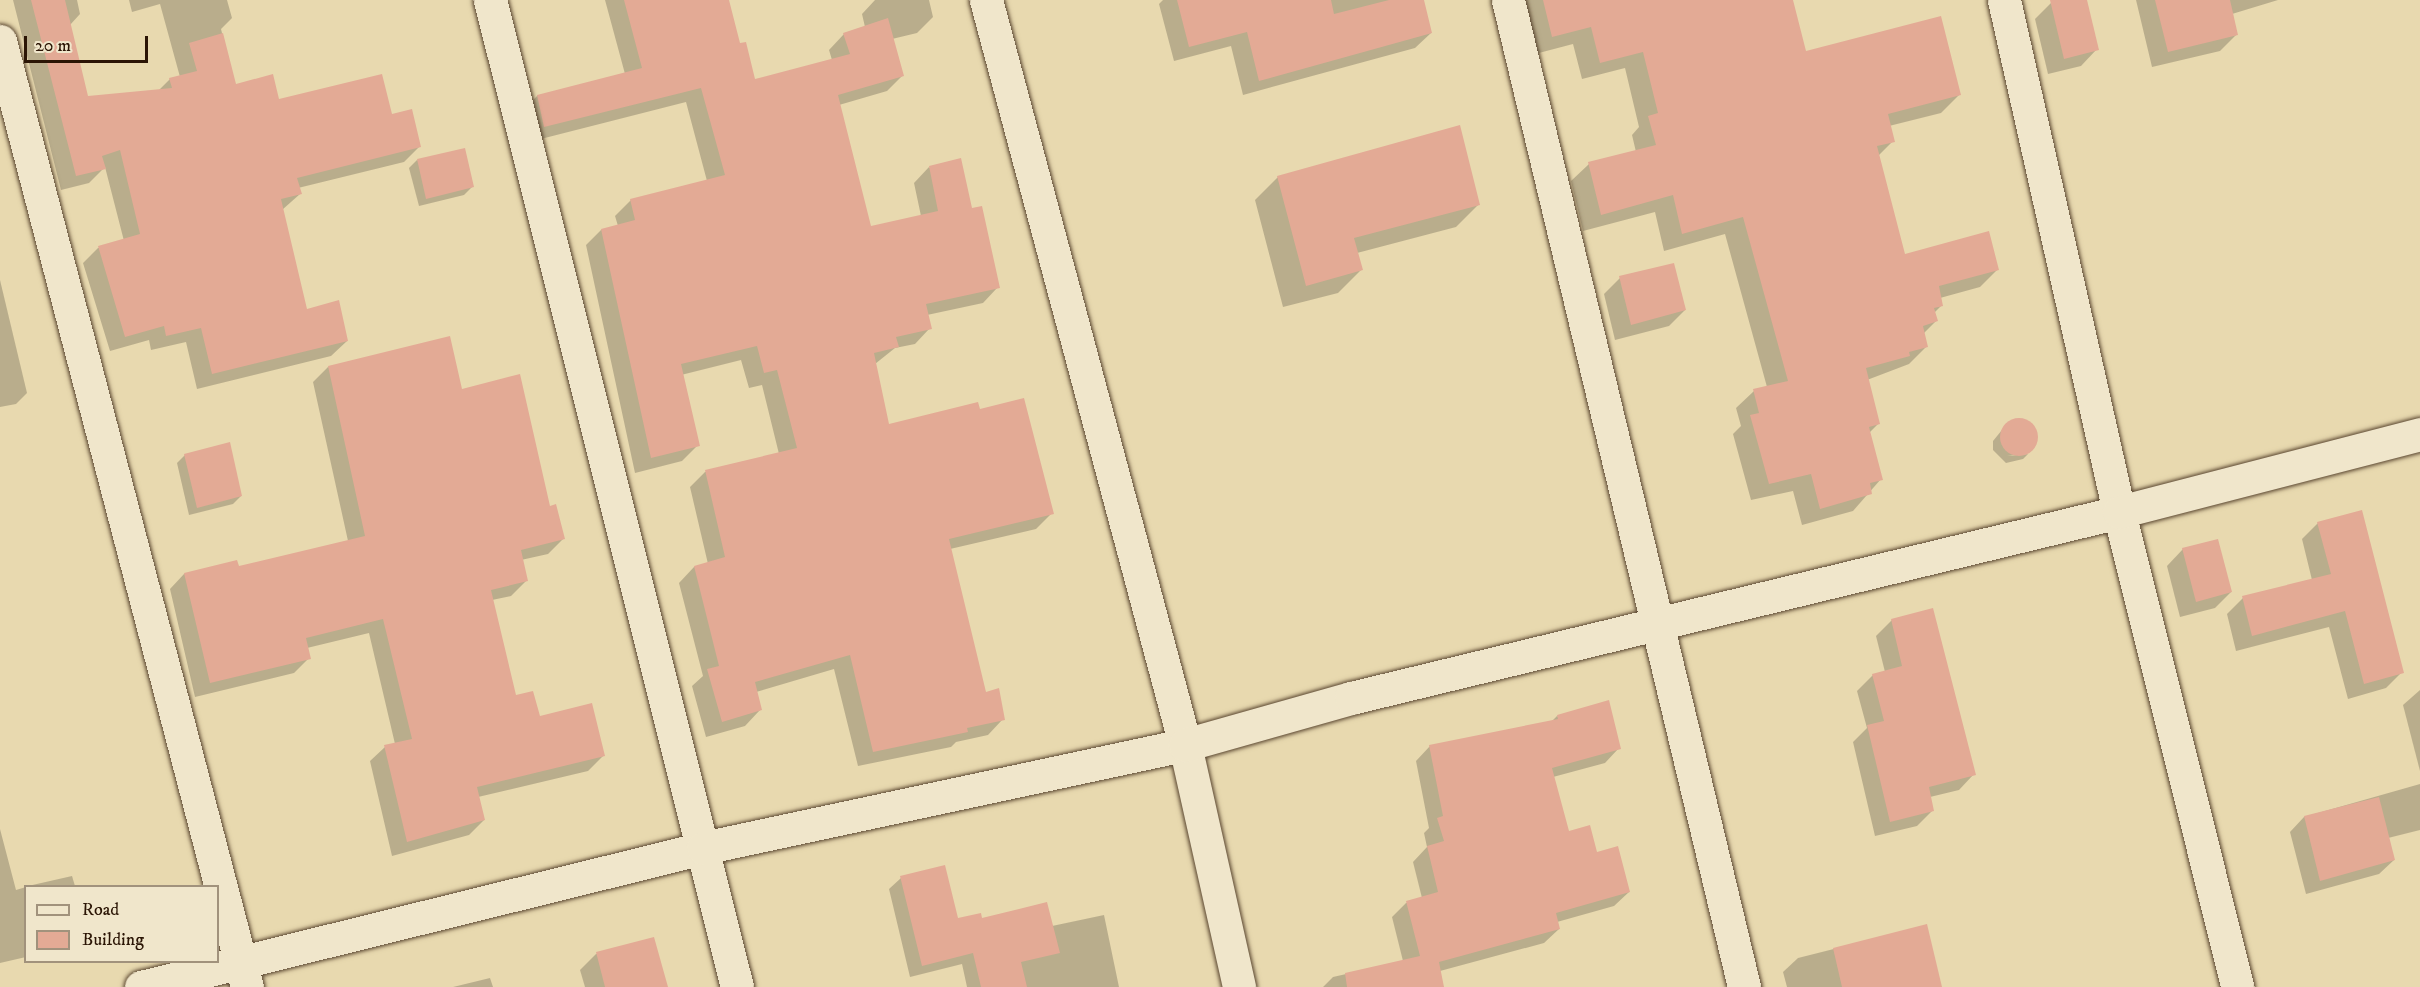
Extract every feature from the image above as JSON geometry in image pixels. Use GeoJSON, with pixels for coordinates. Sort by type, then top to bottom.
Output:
{"type":"FeatureCollection","features":[{"type":"Feature","properties":{"kind":"street"},"geometry":{"type":"LineString","coordinates":[[490,0],[737,987]]}},
{"type":"Feature","properties":{"kind":"street"},"geometry":{"type":"LineString","coordinates":[[986,0],[1185,745],[1239,987]]}},
{"type":"Feature","properties":{"kind":"street"},"geometry":{"type":"LineString","coordinates":[[1508,0],[1744,987]]}},
{"type":"Feature","properties":{"kind":"street"},"geometry":{"type":"LineString","coordinates":[[2004,0],[2119,512],[2237,987]]}},
{"type":"Feature","properties":{"kind":"street"},"geometry":{"type":"LineString","coordinates":[[0,41],[245,975]]}},
{"type":"Feature","properties":{"kind":"street"},"geometry":{"type":"LineString","coordinates":[[141,987],[245,975],[703,848],[1185,745],[1351,698],[1657,622],[2119,512],[2420,434]]}},
{"type":"Feature","properties":{"kind":"building"},"geometry":{"type":"Polygon","coordinates":[[[31,0],[65,0],[88,96],[172,88],[169,78],[197,71],[189,43],[223,33],[236,84],[273,74],[279,99],[382,74],[392,114],[412,109],[421,147],[297,178],[302,194],[281,199],[307,309],[339,300],[348,341],[212,374],[201,328],[166,336],[164,326],[125,337],[98,246],[140,234],[120,150],[102,156],[106,169],[76,176],[31,0]]]}},
{"type":"Feature","properties":{"kind":"building"},"geometry":{"type":"Polygon","coordinates":[[[624,0],[729,0],[740,43],[746,42],[755,79],[850,54],[843,33],[888,18],[904,76],[838,95],[871,226],[938,211],[929,166],[961,158],[972,208],[982,206],[1000,288],[926,304],[932,329],[896,337],[899,347],[874,353],[889,424],[978,402],[980,409],[1024,398],[1054,514],[949,539],[986,692],[999,688],[1005,720],[967,728],[968,732],[873,752],[850,655],[755,682],[762,710],[722,722],[707,669],[719,666],[694,566],[725,557],[705,470],[797,448],[777,370],[764,373],[757,346],[681,364],[700,446],[651,458],[601,229],[635,220],[630,199],[725,175],[701,88],[544,127],[537,95],[642,68],[624,0]]]}},
{"type":"Feature","properties":{"kind":"building"},"geometry":{"type":"Polygon","coordinates":[[[1177,0],[1331,0],[1334,14],[1389,0],[1424,0],[1432,33],[1259,81],[1247,32],[1189,47],[1177,0]]]}},
{"type":"Feature","properties":{"kind":"building"},"geometry":{"type":"Polygon","coordinates":[[[1543,0],[1793,0],[1806,51],[1941,16],[1961,95],[1888,114],[1895,142],[1877,146],[1905,254],[1989,231],[1999,270],[1939,286],[1943,306],[1934,308],[1938,321],[1923,326],[1928,347],[1909,352],[1910,356],[1866,368],[1880,424],[1869,427],[1883,480],[1870,483],[1872,494],[1820,509],[1811,474],[1769,484],[1750,415],[1759,413],[1753,389],[1788,381],[1743,217],[1682,234],[1673,195],[1601,215],[1588,162],[1656,145],[1648,116],[1658,113],[1643,52],[1600,63],[1591,27],[1552,37],[1543,0]]]}},
{"type":"Feature","properties":{"kind":"building"},"geometry":{"type":"Polygon","coordinates":[[[2050,0],[2087,0],[2099,50],[2064,59],[2050,0]]]}},
{"type":"Feature","properties":{"kind":"building"},"geometry":{"type":"Polygon","coordinates":[[[2155,0],[2230,0],[2238,35],[2168,52],[2155,0]]]}},
{"type":"Feature","properties":{"kind":"building"},"geometry":{"type":"Polygon","coordinates":[[[1460,125],[1480,205],[1354,238],[1363,270],[1306,286],[1277,176],[1460,125]]]}},
{"type":"Feature","properties":{"kind":"building"},"geometry":{"type":"Polygon","coordinates":[[[465,148],[474,187],[426,199],[417,159],[465,148]]]}},
{"type":"Feature","properties":{"kind":"building"},"geometry":{"type":"Polygon","coordinates":[[[1674,263],[1686,310],[1631,325],[1619,276],[1674,263]]]}},
{"type":"Feature","properties":{"kind":"building"},"geometry":{"type":"Polygon","coordinates":[[[450,336],[462,389],[520,374],[550,506],[556,504],[565,539],[521,550],[528,581],[491,590],[516,695],[533,691],[540,716],[592,703],[605,756],[477,787],[485,820],[407,842],[384,745],[412,739],[383,619],[306,638],[311,659],[210,683],[184,573],[237,560],[239,566],[365,536],[328,366],[450,336]]]}},
{"type":"Feature","properties":{"kind":"building"},"geometry":{"type":"Polygon","coordinates":[[[2019,418],[2032,424],[2038,437],[2032,450],[2019,456],[2006,450],[2000,437],[2006,424],[2019,418]]]}},
{"type":"Feature","properties":{"kind":"building"},"geometry":{"type":"Polygon","coordinates":[[[230,442],[242,496],[197,508],[184,454],[230,442]]]}},
{"type":"Feature","properties":{"kind":"building"},"geometry":{"type":"Polygon","coordinates":[[[2362,510],[2404,673],[2364,684],[2345,611],[2252,636],[2242,596],[2331,574],[2317,522],[2362,510]]]}},
{"type":"Feature","properties":{"kind":"building"},"geometry":{"type":"Polygon","coordinates":[[[2218,539],[2232,592],[2196,602],[2182,548],[2218,539]]]}},
{"type":"Feature","properties":{"kind":"building"},"geometry":{"type":"Polygon","coordinates":[[[1933,608],[1976,775],[1929,787],[1934,811],[1890,822],[1867,725],[1884,721],[1872,674],[1902,666],[1891,619],[1933,608]]]}},
{"type":"Feature","properties":{"kind":"building"},"geometry":{"type":"Polygon","coordinates":[[[1609,700],[1621,749],[1552,768],[1569,831],[1590,825],[1597,852],[1618,846],[1630,892],[1556,913],[1560,929],[1439,962],[1444,987],[1347,987],[1345,973],[1420,956],[1406,901],[1438,892],[1427,846],[1444,841],[1437,818],[1443,816],[1429,745],[1558,719],[1557,715],[1609,700]]]}},
{"type":"Feature","properties":{"kind":"building"},"geometry":{"type":"Polygon","coordinates":[[[2379,797],[2395,860],[2320,881],[2304,816],[2379,797]]]}},
{"type":"Feature","properties":{"kind":"building"},"geometry":{"type":"Polygon","coordinates":[[[945,865],[958,918],[981,913],[982,918],[1047,902],[1060,953],[1021,962],[1027,987],[981,987],[973,953],[922,966],[900,876],[945,865]]]}},
{"type":"Feature","properties":{"kind":"building"},"geometry":{"type":"Polygon","coordinates":[[[1927,924],[1942,987],[1842,987],[1833,948],[1927,924]]]}},
{"type":"Feature","properties":{"kind":"building"},"geometry":{"type":"Polygon","coordinates":[[[654,937],[668,987],[605,987],[596,952],[654,937]]]}}]}
